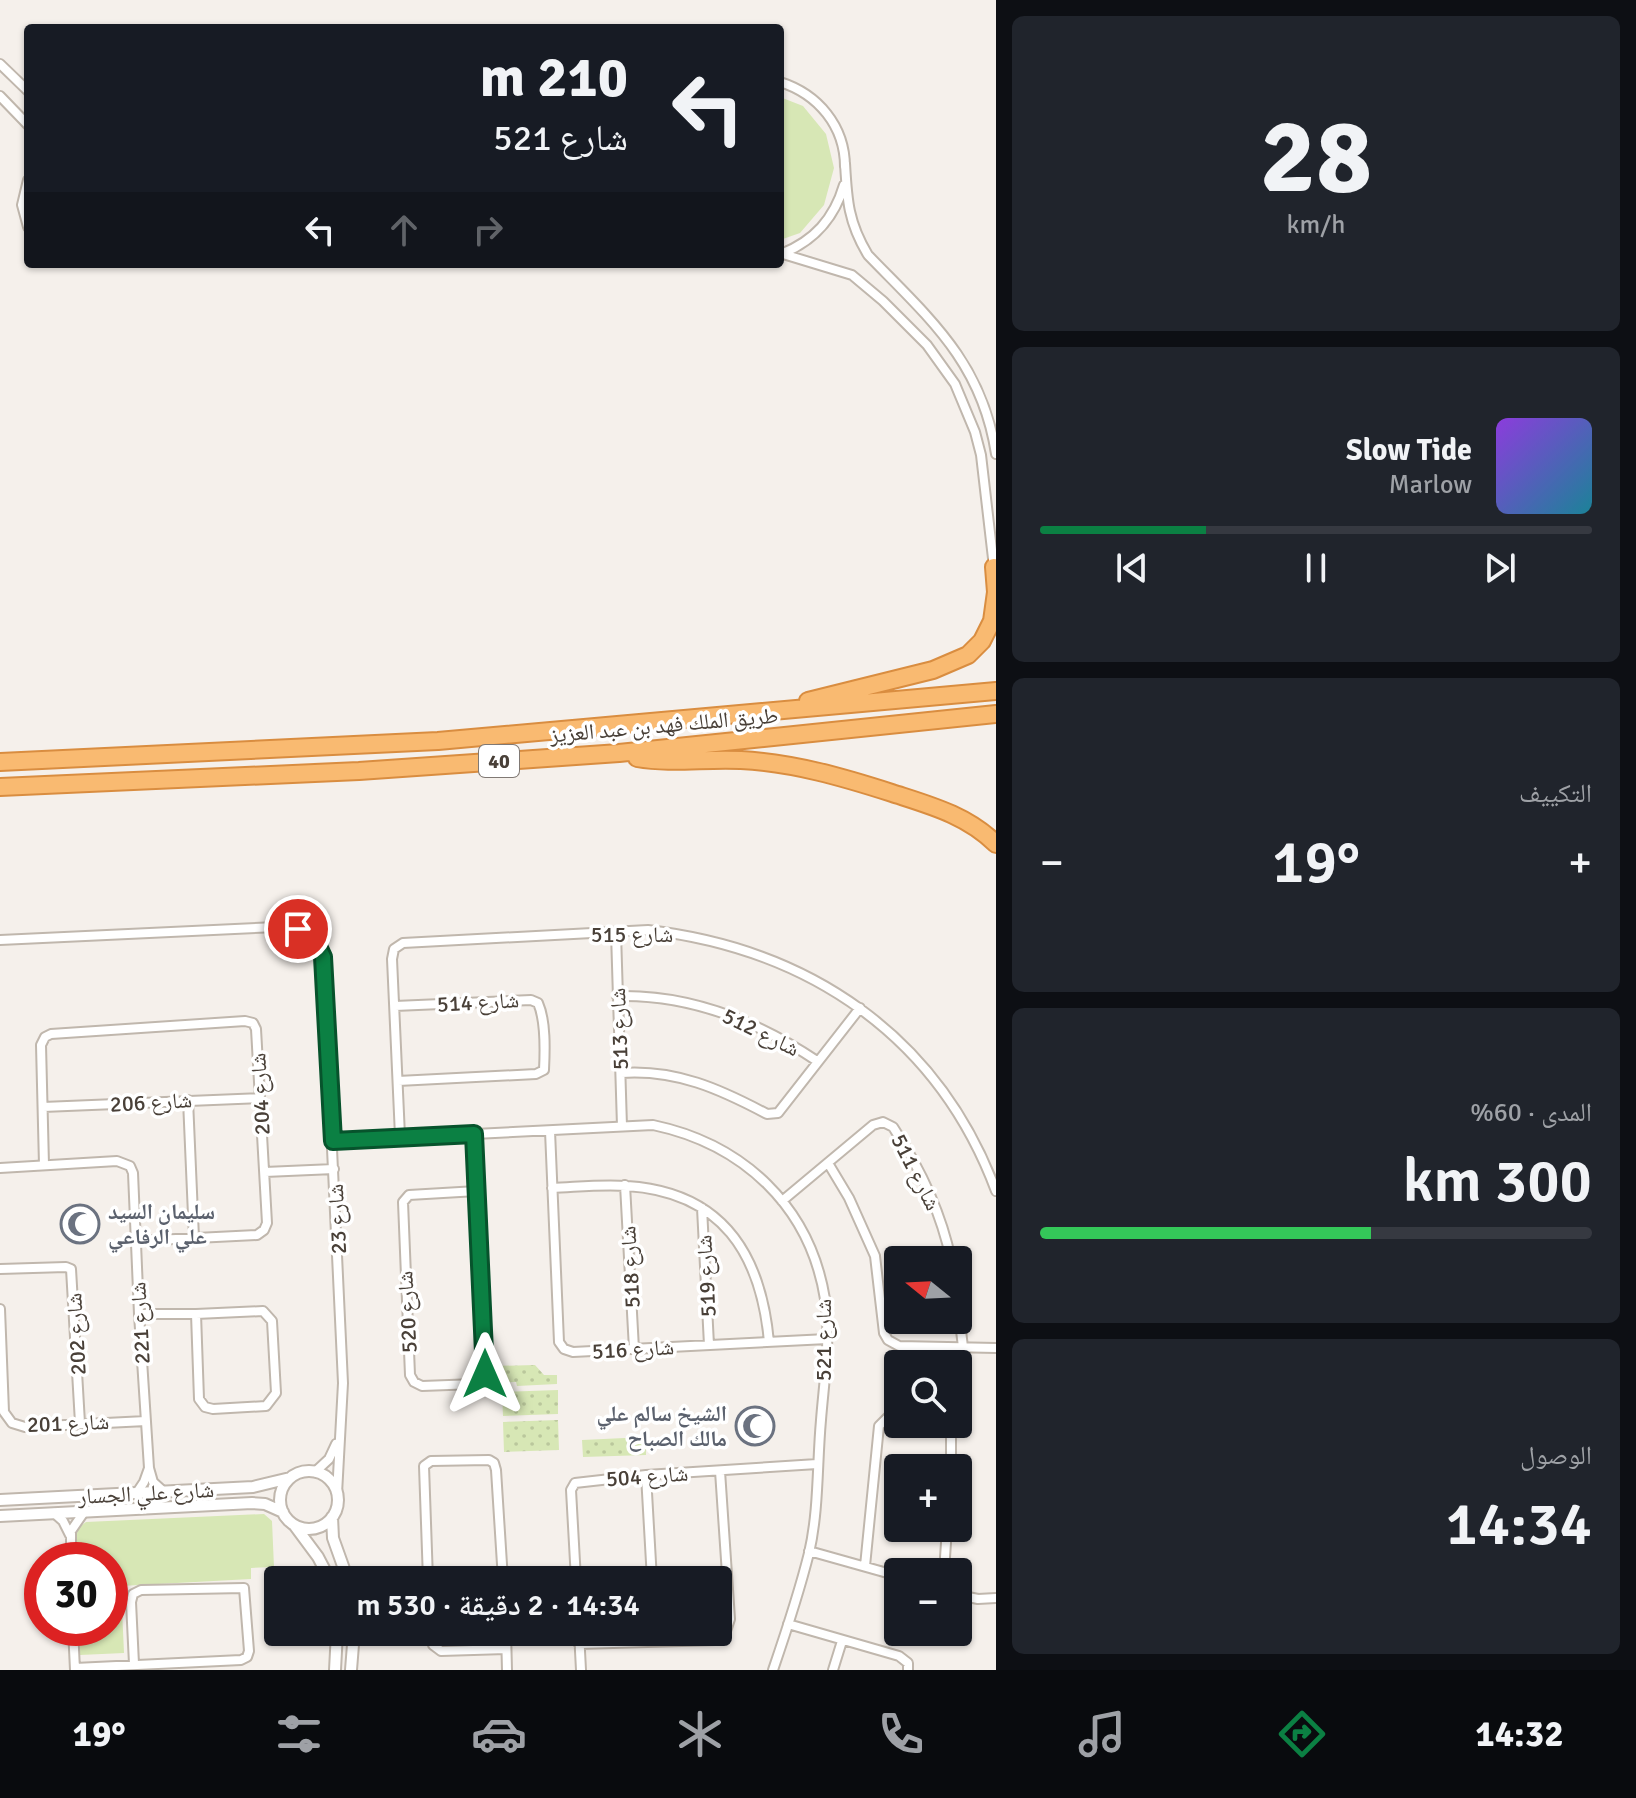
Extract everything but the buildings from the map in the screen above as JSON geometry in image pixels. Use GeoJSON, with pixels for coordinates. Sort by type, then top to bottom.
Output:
{"type":"FeatureCollection","features":[{"type":"Feature","properties":{"kind":"highway"},"geometry":{"type":"LineString","coordinates":[[757,713],[933,670],[959,660],[976,647],[987,632],[994,609],[995,566]]}},
{"type":"Feature","properties":{"kind":"highway","name":"طريق الملك فهد بن عبد العزيز"},"geometry":{"type":"LineString","coordinates":[[0,762],[438,741],[996,691]]}},
{"type":"Feature","properties":{"kind":"highway","name":"طريق الملك فهد بن عبد العزيز"},"geometry":{"type":"LineString","coordinates":[[0,787],[359,771],[619,753],[996,714]]}},
{"type":"Feature","properties":{"kind":"highway"},"geometry":{"type":"LineString","coordinates":[[619,753],[660,761],[749,761],[835,774],[949,812],[981,830],[996,844]]}},
{"type":"Feature","properties":{"kind":"street"},"geometry":{"type":"LineString","coordinates":[[0,64],[24,87]]}},
{"type":"Feature","properties":{"kind":"street"},"geometry":{"type":"LineString","coordinates":[[784,84],[803,92],[820,105],[833,122],[842,142],[848,211],[859,240],[868,255],[951,343],[980,393],[992,425],[996,454]]}},
{"type":"Feature","properties":{"kind":"street"},"geometry":{"type":"LineString","coordinates":[[0,96],[24,121]]}},
{"type":"Feature","properties":{"kind":"street"},"geometry":{"type":"LineString","coordinates":[[784,253],[804,244],[822,228],[836,209],[845,163]]}},
{"type":"Feature","properties":{"kind":"street"},"geometry":{"type":"LineString","coordinates":[[784,255],[852,275],[927,345],[955,384],[975,432],[995,566]]}},
{"type":"Feature","properties":{"kind":"street"},"geometry":{"type":"LineString","coordinates":[[983,470],[996,468]]}},
{"type":"Feature","properties":{"kind":"street","name":"شارع 23"},"geometry":{"type":"LineString","coordinates":[[0,940],[276,927],[298,929],[315,940],[323,957],[343,1383],[337,1494]]}},
{"type":"Feature","properties":{"kind":"street","name":"شارع 515"},"geometry":{"type":"LineString","coordinates":[[400,1136],[394,949],[403,943],[659,931],[742,948],[778,961],[860,1008],[892,1034],[947,1097],[981,1155],[996,1191]]}},
{"type":"Feature","properties":{"kind":"street","name":"شارع 513"},"geometry":{"type":"LineString","coordinates":[[616,933],[622,1126]]}},
{"type":"Feature","properties":{"kind":"street","name":"شارع 512"},"geometry":{"type":"LineString","coordinates":[[617,996],[667,998],[747,1020],[817,1061],[774,1115],[699,1082],[646,1071],[621,1073]]}},
{"type":"Feature","properties":{"kind":"street","name":"شارع 514"},"geometry":{"type":"LineString","coordinates":[[395,1006],[531,1000],[538,1003],[541,1011],[545,1061],[544,1070],[536,1074],[398,1081]]}},
{"type":"Feature","properties":{"kind":"street"},"geometry":{"type":"LineString","coordinates":[[817,1061],[860,1008]]}},
{"type":"Feature","properties":{"kind":"street","name":"شارع 204"},"geometry":{"type":"LineString","coordinates":[[44,1165],[41,1045],[45,1037],[51,1034],[245,1021],[253,1023],[256,1029],[265,1172],[267,1223],[264,1230],[257,1235],[136,1241]]}},
{"type":"Feature","properties":{"kind":"street","name":"شارع 206"},"geometry":{"type":"LineString","coordinates":[[43,1107],[260,1098]]}},
{"type":"Feature","properties":{"kind":"street"},"geometry":{"type":"LineString","coordinates":[[188,1100],[194,1238]]}},
{"type":"Feature","properties":{"kind":"street","name":"شارع 511"},"geometry":{"type":"LineString","coordinates":[[782,1201],[873,1125],[883,1122],[893,1127],[931,1193],[948,1246]]}},
{"type":"Feature","properties":{"kind":"street","name":"شارع 521"},"geometry":{"type":"LineString","coordinates":[[333,1141],[653,1125],[724,1149],[751,1169],[782,1201],[805,1234],[819,1269],[826,1301],[827,1339],[816,1500],[809,1551],[773,1670]]}},
{"type":"Feature","properties":{"kind":"street","name":"شارع 516"},"geometry":{"type":"LineString","coordinates":[[550,1131],[559,1342],[564,1349],[573,1352],[827,1339]]}},
{"type":"Feature","properties":{"kind":"street","name":"شارع 520"},"geometry":{"type":"LineString","coordinates":[[474,1134],[477,1191],[485,1374],[476,1384],[422,1386],[414,1382],[410,1375],[403,1202],[409,1195],[477,1191]]}},
{"type":"Feature","properties":{"kind":"street","name":"شارع 221"},"geometry":{"type":"LineString","coordinates":[[0,1168],[125,1162],[133,1173],[149,1468],[153,1482],[164,1492]]}},
{"type":"Feature","properties":{"kind":"street"},"geometry":{"type":"LineString","coordinates":[[828,1163],[849,1198],[875,1256],[884,1333],[888,1340],[899,1346],[996,1348]]}},
{"type":"Feature","properties":{"kind":"street"},"geometry":{"type":"LineString","coordinates":[[265,1172],[334,1169]]}},
{"type":"Feature","properties":{"kind":"street"},"geometry":{"type":"LineString","coordinates":[[552,1188],[625,1185],[652,1189],[702,1208],[724,1226],[752,1265],[761,1288],[769,1342]]}},
{"type":"Feature","properties":{"kind":"street","name":"شارع 518"},"geometry":{"type":"LineString","coordinates":[[625,1185],[634,1349]]}},
{"type":"Feature","properties":{"kind":"street","name":"شارع 519"},"geometry":{"type":"LineString","coordinates":[[702,1208],[709,1345]]}},
{"type":"Feature","properties":{"kind":"street","name":"شارع 202"},"geometry":{"type":"LineString","coordinates":[[0,1269],[71,1269],[80,1423]]}},
{"type":"Feature","properties":{"kind":"street","name":"شارع 201"},"geometry":{"type":"LineString","coordinates":[[0,1309],[4,1412],[12,1423],[25,1427],[146,1421]]}},
{"type":"Feature","properties":{"kind":"street"},"geometry":{"type":"LineString","coordinates":[[139,1314],[263,1311],[268,1314],[272,1321],[276,1393],[266,1406],[205,1407],[199,1399],[196,1314]]}},
{"type":"Feature","properties":{"kind":"street"},"geometry":{"type":"LineString","coordinates":[[961,1334],[963,1347]]}},
{"type":"Feature","properties":{"kind":"street"},"geometry":{"type":"LineString","coordinates":[[865,1566],[879,1426],[884,1421]]}},
{"type":"Feature","properties":{"kind":"street","name":"شارع 23"},"geometry":{"type":"LineString","coordinates":[[315,1472],[329,1459],[339,1436]]}},
{"type":"Feature","properties":{"kind":"street"},"geometry":{"type":"LineString","coordinates":[[428,1566],[424,1466],[431,1461],[489,1460],[496,1470],[502,1566]]}},
{"type":"Feature","properties":{"kind":"street","name":"شارع 504"},"geometry":{"type":"LineString","coordinates":[[575,1566],[572,1485],[577,1482],[817,1464]]}},
{"type":"Feature","properties":{"kind":"street"},"geometry":{"type":"LineString","coordinates":[[136,1494],[149,1468]]}},
{"type":"Feature","properties":{"kind":"street"},"geometry":{"type":"LineString","coordinates":[[294,1525],[310,1529],[332,1517],[336,1510],[337,1494],[329,1480],[315,1472],[304,1471],[290,1478],[281,1494],[283,1512],[323,1566]]}},
{"type":"Feature","properties":{"kind":"street"},"geometry":{"type":"LineString","coordinates":[[720,1471],[726,1566]]}},
{"type":"Feature","properties":{"kind":"street"},"geometry":{"type":"LineString","coordinates":[[646,1475],[651,1566]]}},
{"type":"Feature","properties":{"kind":"street","name":"شارع علي الجسار"},"geometry":{"type":"LineString","coordinates":[[0,1500],[253,1487],[290,1478]]}},
{"type":"Feature","properties":{"kind":"street","name":"شارع علي الجسار"},"geometry":{"type":"LineString","coordinates":[[0,1516],[252,1503],[265,1504],[283,1512]]}},
{"type":"Feature","properties":{"kind":"street"},"geometry":{"type":"LineString","coordinates":[[70,1535],[75,1522],[84,1512]]}},
{"type":"Feature","properties":{"kind":"street"},"geometry":{"type":"LineString","coordinates":[[54,1513],[66,1525],[70,1542]]}},
{"type":"Feature","properties":{"kind":"street"},"geometry":{"type":"LineString","coordinates":[[332,1517],[333,1538],[343,1566]]}},
{"type":"Feature","properties":{"kind":"street"},"geometry":{"type":"LineString","coordinates":[[809,1551],[884,1572]]}},
{"type":"Feature","properties":{"kind":"street"},"geometry":{"type":"LineString","coordinates":[[74,1646],[75,1669],[241,1660],[247,1657],[249,1651],[244,1588],[141,1590],[133,1594],[134,1664]]}},
{"type":"Feature","properties":{"kind":"street"},"geometry":{"type":"LineString","coordinates":[[972,1598],[996,1598]]}},
{"type":"Feature","properties":{"kind":"street"},"geometry":{"type":"LineString","coordinates":[[788,1624],[899,1656],[908,1663],[908,1670]]}},
{"type":"Feature","properties":{"kind":"street"},"geometry":{"type":"LineString","coordinates":[[833,1670],[842,1641]]}},
{"type":"Feature","properties":{"kind":"street"},"geometry":{"type":"LineString","coordinates":[[335,1670],[336,1646]]}},
{"type":"Feature","properties":{"kind":"street"},"geometry":{"type":"LineString","coordinates":[[351,1670],[353,1646]]}},
{"type":"Feature","properties":{"kind":"street"},"geometry":{"type":"LineString","coordinates":[[434,1646],[441,1651],[506,1649],[507,1670]]}},
{"type":"Feature","properties":{"kind":"street"},"geometry":{"type":"LineString","coordinates":[[579,1646],[581,1670]]}},
{"type":"Feature","properties":{"kind":"green space"},"geometry":{"type":"Polygon","coordinates":[[[784,99],[803,106],[826,134],[834,168],[824,205],[800,233],[784,239],[784,99]]]}},
{"type":"Feature","properties":{"kind":"green space"},"geometry":{"type":"Polygon","coordinates":[[[535,1365],[544,1375],[557,1375],[557,1384],[517,1386],[516,1382],[493,1383],[492,1366],[535,1365]]]}},
{"type":"Feature","properties":{"kind":"green space"},"geometry":{"type":"Polygon","coordinates":[[[558,1390],[558,1414],[503,1416],[502,1392],[558,1390]]]}},
{"type":"Feature","properties":{"kind":"green space"},"geometry":{"type":"Polygon","coordinates":[[[558,1420],[559,1450],[504,1452],[503,1422],[558,1420]]]}},
{"type":"Feature","properties":{"kind":"green space"},"geometry":{"type":"Polygon","coordinates":[[[646,1437],[646,1455],[583,1457],[582,1440],[646,1437]]]}},
{"type":"Feature","properties":{"kind":"green space"},"geometry":{"type":"Polygon","coordinates":[[[264,1514],[272,1521],[274,1566],[251,1568],[251,1579],[128,1586],[128,1542],[76,1542],[77,1534],[86,1522],[264,1514]]]}},
{"type":"Feature","properties":{"kind":"green space"},"geometry":{"type":"Polygon","coordinates":[[[80,1646],[124,1646],[124,1653],[80,1655],[80,1646]]]}},
{"type":"Feature","properties":{"kind":"place","name":"سليمان السيد علي الرفاعي"},"geometry":{"type":"Point","coordinates":[80,1224]}},
{"type":"Feature","properties":{"kind":"place","name":"الشيخ سالم علي مالك الصباح"},"geometry":{"type":"Point","coordinates":[755,1426]}},
{"type":"Feature","properties":{"kind":"route"},"geometry":{"type":"LineString","coordinates":[[298,929],[315,940],[323,957],[333,1141],[474,1134],[485,1374]]}}]}
